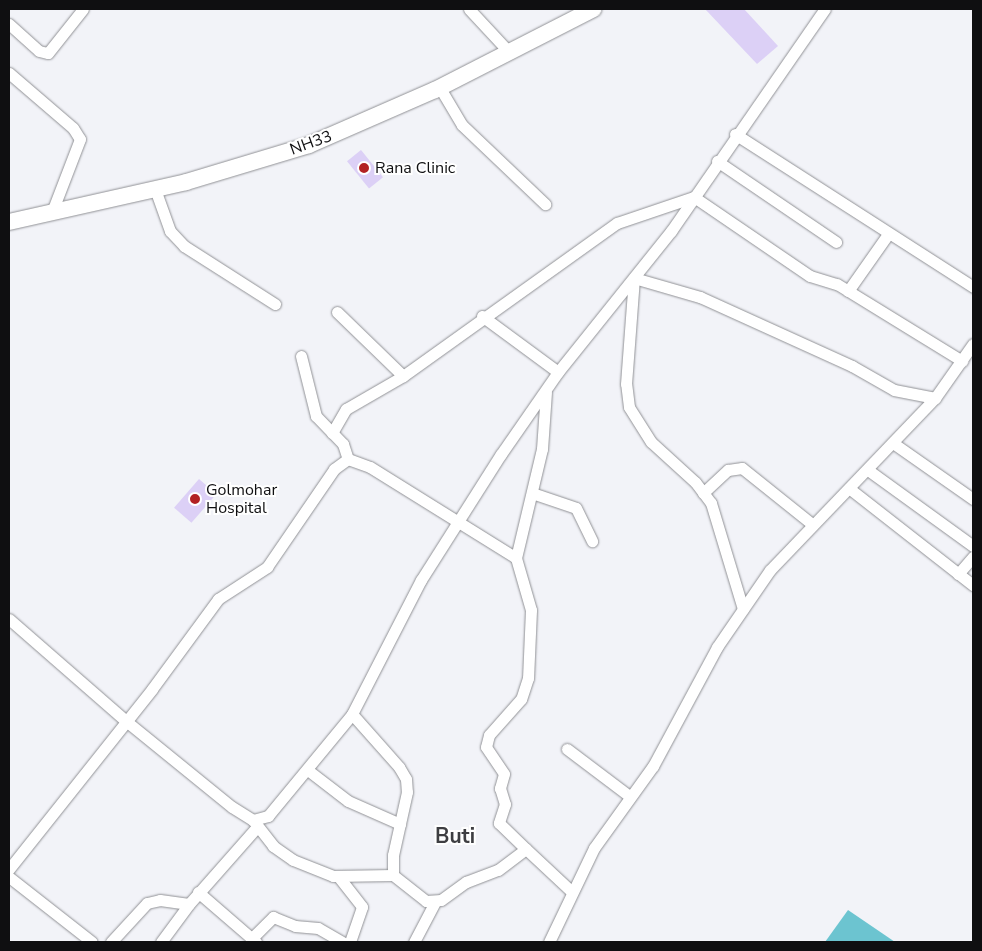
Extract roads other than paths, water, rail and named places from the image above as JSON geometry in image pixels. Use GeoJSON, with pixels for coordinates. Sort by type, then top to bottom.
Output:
{"type":"FeatureCollection","features":[{"type":"Feature","properties":{"kind":"main road","name":"NH33"},"geometry":{"type":"LineString","coordinates":[[9,222],[155,189],[309,144],[440,88],[510,54],[593,9]]}},
{"type":"Feature","properties":{"kind":"street"},"geometry":{"type":"LineString","coordinates":[[9,24],[39,51],[48,53],[84,9]]}},
{"type":"Feature","properties":{"kind":"street"},"geometry":{"type":"LineString","coordinates":[[469,9],[510,54]]}},
{"type":"Feature","properties":{"kind":"street"},"geometry":{"type":"LineString","coordinates":[[161,942],[198,892],[255,824],[268,816],[308,771],[352,714],[420,580],[457,521],[558,372],[634,278],[694,197],[735,134],[825,9]]}},
{"type":"Feature","properties":{"kind":"street"},"geometry":{"type":"LineString","coordinates":[[9,73],[73,128],[80,139],[52,212]]}},
{"type":"Feature","properties":{"kind":"street"},"geometry":{"type":"LineString","coordinates":[[440,88],[467,131],[545,204]]}},
{"type":"Feature","properties":{"kind":"street"},"geometry":{"type":"LineString","coordinates":[[735,134],[973,287]]}},
{"type":"Feature","properties":{"kind":"street"},"geometry":{"type":"LineString","coordinates":[[718,161],[836,242]]}},
{"type":"Feature","properties":{"kind":"street"},"geometry":{"type":"LineString","coordinates":[[155,189],[170,231],[184,246],[275,304]]}},
{"type":"Feature","properties":{"kind":"street"},"geometry":{"type":"LineString","coordinates":[[694,197],[804,272],[848,291],[967,358]]}},
{"type":"Feature","properties":{"kind":"street"},"geometry":{"type":"LineString","coordinates":[[332,433],[346,408],[403,376],[482,316],[617,223],[694,197]]}},
{"type":"Feature","properties":{"kind":"street"},"geometry":{"type":"LineString","coordinates":[[848,291],[888,234]]}},
{"type":"Feature","properties":{"kind":"street"},"geometry":{"type":"LineString","coordinates":[[634,278],[700,297],[852,366],[894,390],[935,398]]}},
{"type":"Feature","properties":{"kind":"street"},"geometry":{"type":"LineString","coordinates":[[634,278],[626,384],[629,407],[651,442],[704,492],[719,526],[743,610]]}},
{"type":"Feature","properties":{"kind":"street"},"geometry":{"type":"LineString","coordinates":[[337,312],[403,376]]}},
{"type":"Feature","properties":{"kind":"street"},"geometry":{"type":"LineString","coordinates":[[482,316],[558,372]]}},
{"type":"Feature","properties":{"kind":"street"},"geometry":{"type":"LineString","coordinates":[[549,942],[594,848],[628,796],[661,752],[698,680],[770,570],[812,524],[850,490],[935,398],[967,358],[973,344]]}},
{"type":"Feature","properties":{"kind":"street"},"geometry":{"type":"LineString","coordinates":[[301,356],[316,416],[343,444],[348,459]]}},
{"type":"Feature","properties":{"kind":"street"},"geometry":{"type":"LineString","coordinates":[[516,558],[542,449],[546,390]]}},
{"type":"Feature","properties":{"kind":"street"},"geometry":{"type":"LineString","coordinates":[[893,443],[973,498]]}},
{"type":"Feature","properties":{"kind":"street"},"geometry":{"type":"LineString","coordinates":[[348,459],[370,467],[516,558],[524,577],[531,610],[528,678],[520,699],[489,734],[486,746],[504,774],[500,788],[505,804],[499,822],[572,892]]}},
{"type":"Feature","properties":{"kind":"street"},"geometry":{"type":"LineString","coordinates":[[9,869],[126,721],[218,599],[267,567],[334,469],[348,459]]}},
{"type":"Feature","properties":{"kind":"street"},"geometry":{"type":"LineString","coordinates":[[704,492],[728,470],[742,468],[812,524]]}},
{"type":"Feature","properties":{"kind":"street"},"geometry":{"type":"LineString","coordinates":[[868,470],[973,546]]}},
{"type":"Feature","properties":{"kind":"street"},"geometry":{"type":"LineString","coordinates":[[850,490],[973,585]]}},
{"type":"Feature","properties":{"kind":"street"},"geometry":{"type":"LineString","coordinates":[[532,493],[576,508],[592,541]]}},
{"type":"Feature","properties":{"kind":"street"},"geometry":{"type":"LineString","coordinates":[[958,574],[973,557]]}},
{"type":"Feature","properties":{"kind":"street"},"geometry":{"type":"LineString","coordinates":[[9,619],[126,721],[255,824],[273,846],[293,860],[338,876],[393,875],[419,898],[435,902]]}},
{"type":"Feature","properties":{"kind":"street"},"geometry":{"type":"LineString","coordinates":[[352,714],[399,767],[406,779],[393,875]]}},
{"type":"Feature","properties":{"kind":"street"},"geometry":{"type":"LineString","coordinates":[[567,749],[628,796]]}},
{"type":"Feature","properties":{"kind":"street"},"geometry":{"type":"LineString","coordinates":[[308,771],[348,801],[400,824]]}},
{"type":"Feature","properties":{"kind":"street"},"geometry":{"type":"LineString","coordinates":[[414,942],[435,902],[466,882],[498,870],[526,849]]}},
{"type":"Feature","properties":{"kind":"street"},"geometry":{"type":"LineString","coordinates":[[338,876],[362,907],[350,942]]}},
{"type":"Feature","properties":{"kind":"street"},"geometry":{"type":"LineString","coordinates":[[9,877],[92,942]]}},
{"type":"Feature","properties":{"kind":"street"},"geometry":{"type":"LineString","coordinates":[[198,892],[254,940],[273,916],[295,926],[318,928],[342,942]]}},
{"type":"Feature","properties":{"kind":"street"},"geometry":{"type":"LineString","coordinates":[[111,942],[147,903],[189,904]]}},
{"type":"Feature","properties":{"kind":"water"},"geometry":{"type":"Polygon","coordinates":[[[848,910],[895,942],[825,942],[848,910]]]}},
{"type":"Feature","properties":{"kind":"place","name":"Rana Clinic"},"geometry":{"type":"Point","coordinates":[364,168]}},
{"type":"Feature","properties":{"kind":"place","name":"Golmohar Hospital"},"geometry":{"type":"Point","coordinates":[195,499]}},
{"type":"Feature","properties":{"kind":"district","name":"Buti"},"geometry":{"type":"Point","coordinates":[455,836]}}]}
